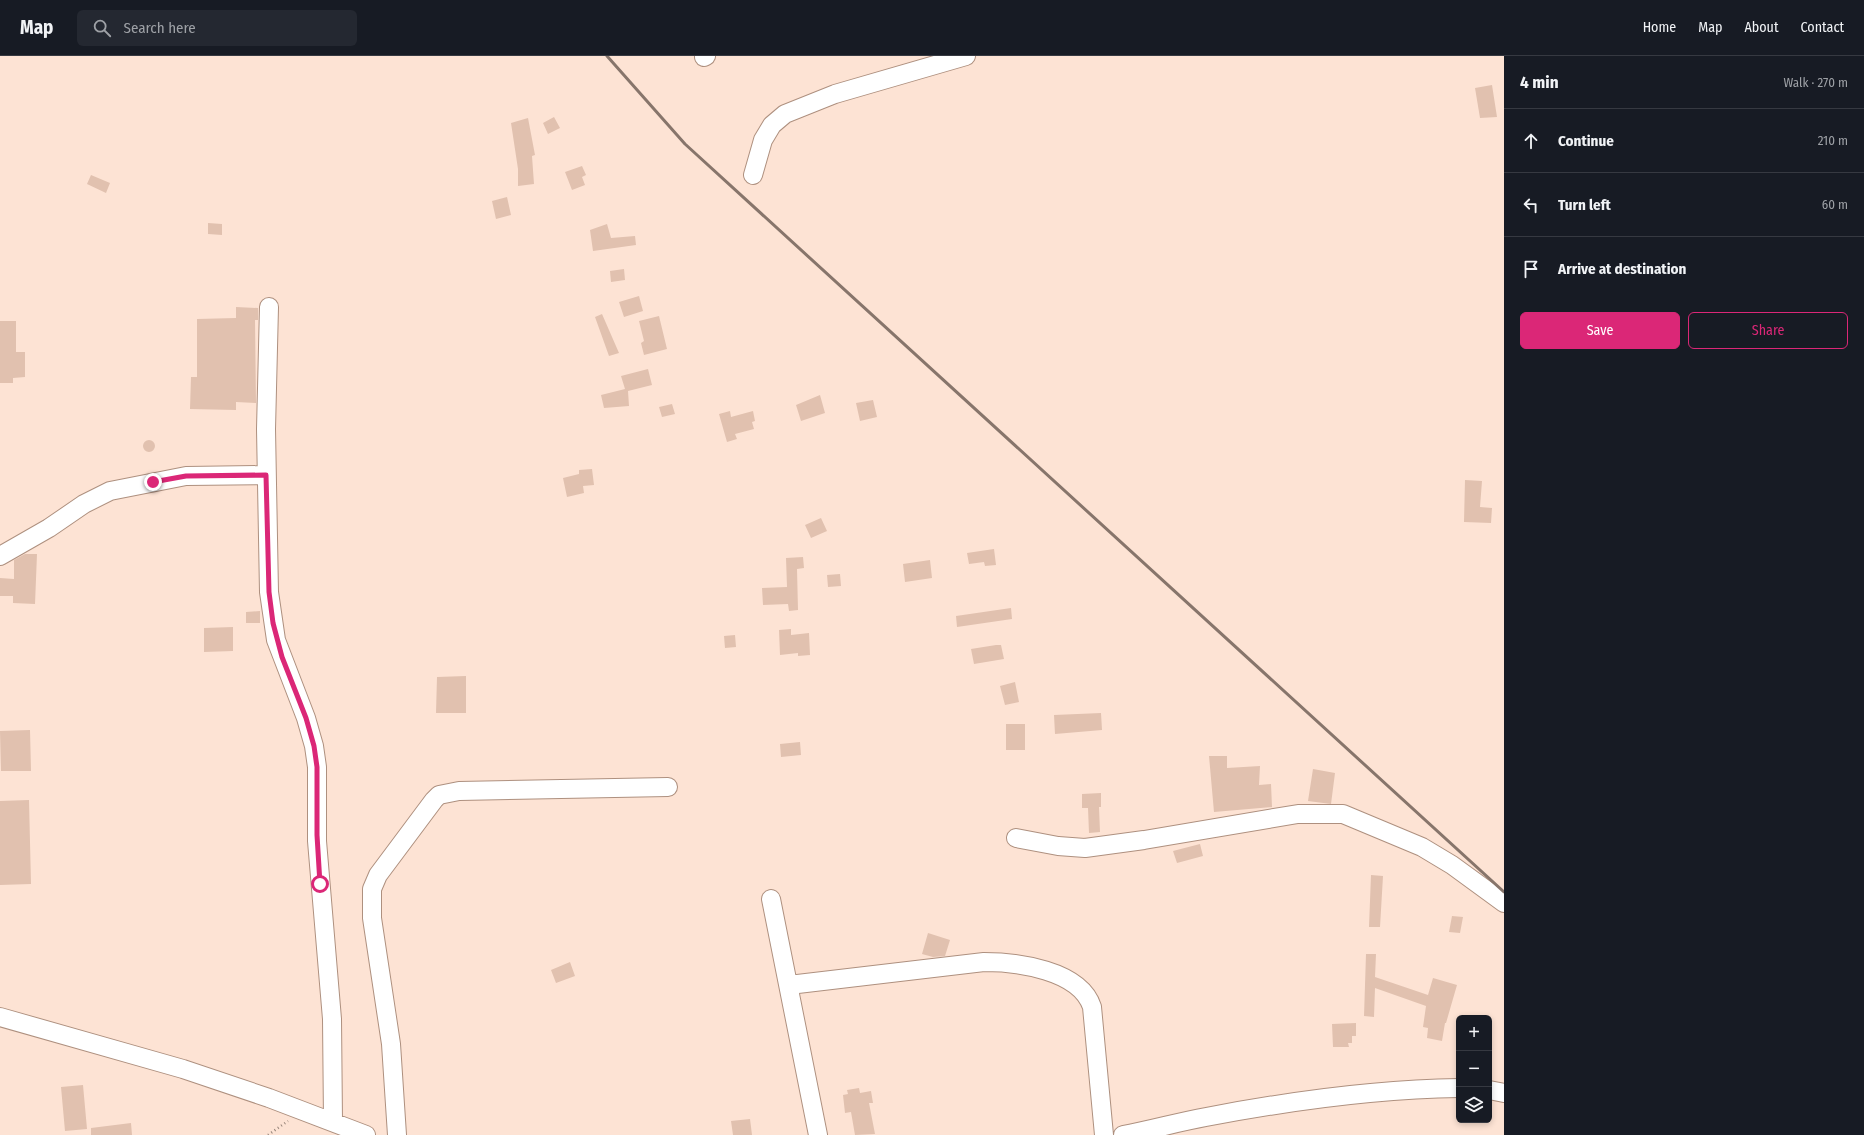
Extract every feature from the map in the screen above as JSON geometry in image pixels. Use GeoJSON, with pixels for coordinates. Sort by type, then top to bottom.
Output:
{"type":"FeatureCollection","features":[{"type":"Feature","properties":{"kind":"street"},"geometry":{"type":"LineString","coordinates":[[753,175],[763,140],[772,125],[785,114],[835,94],[966,56]]}},
{"type":"Feature","properties":{"kind":"street"},"geometry":{"type":"LineString","coordinates":[[269,307],[266,475],[269,592],[273,623],[282,657],[306,718],[317,767],[317,841],[332,1019],[333,1121]]}},
{"type":"Feature","properties":{"kind":"street"},"geometry":{"type":"LineString","coordinates":[[0,556],[49,528],[84,504],[110,491],[186,476],[266,475]]}},
{"type":"Feature","properties":{"kind":"street"},"geometry":{"type":"LineString","coordinates":[[397,1135],[392,1044],[372,918],[372,889],[378,875],[434,800],[439,795],[459,791],[668,787]]}},
{"type":"Feature","properties":{"kind":"street"},"geometry":{"type":"LineString","coordinates":[[1016,838],[1058,846],[1091,848],[1298,814],[1343,814],[1422,847],[1452,865],[1504,903]]}},
{"type":"Feature","properties":{"kind":"street"},"geometry":{"type":"LineString","coordinates":[[771,899],[818,1135]]}},
{"type":"Feature","properties":{"kind":"street"},"geometry":{"type":"LineString","coordinates":[[789,985],[984,962],[1015,964],[1040,969],[1076,983],[1089,998],[1092,1007],[1104,1135]]}},
{"type":"Feature","properties":{"kind":"street"},"geometry":{"type":"LineString","coordinates":[[0,1017],[183,1069],[333,1121],[366,1135]]}},
{"type":"Feature","properties":{"kind":"street"},"geometry":{"type":"LineString","coordinates":[[1123,1135],[1224,1114],[1325,1098],[1404,1089],[1456,1088]]}},
{"type":"Feature","properties":{"kind":"street"},"geometry":{"type":"LineString","coordinates":[[1492,1091],[1504,1093]]}},
{"type":"Feature","properties":{"kind":"path"},"geometry":{"type":"LineString","coordinates":[[268,1135],[301,1111]]}},
{"type":"Feature","properties":{"kind":"building"},"geometry":{"type":"Polygon","coordinates":[[[1492,85],[1497,117],[1480,118],[1475,88],[1492,85]]]}},
{"type":"Feature","properties":{"kind":"building"},"geometry":{"type":"Polygon","coordinates":[[[554,117],[560,128],[548,134],[543,123],[554,117]]]}},
{"type":"Feature","properties":{"kind":"building"},"geometry":{"type":"Polygon","coordinates":[[[528,118],[535,155],[532,156],[534,184],[518,186],[518,169],[511,123],[528,118]]]}},
{"type":"Feature","properties":{"kind":"building"},"geometry":{"type":"Polygon","coordinates":[[[582,166],[586,175],[582,177],[585,185],[572,190],[565,172],[582,166]]]}},
{"type":"Feature","properties":{"kind":"building"},"geometry":{"type":"Polygon","coordinates":[[[91,175],[110,183],[106,193],[87,184],[91,175]]]}},
{"type":"Feature","properties":{"kind":"building"},"geometry":{"type":"Polygon","coordinates":[[[507,197],[511,215],[496,219],[492,201],[507,197]]]}},
{"type":"Feature","properties":{"kind":"building"},"geometry":{"type":"Polygon","coordinates":[[[208,223],[222,224],[222,235],[208,234],[208,223]]]}},
{"type":"Feature","properties":{"kind":"building"},"geometry":{"type":"Polygon","coordinates":[[[607,224],[611,238],[635,236],[636,245],[593,251],[590,230],[607,224]]]}},
{"type":"Feature","properties":{"kind":"building"},"geometry":{"type":"Polygon","coordinates":[[[624,269],[625,280],[611,282],[610,271],[624,269]]]}},
{"type":"Feature","properties":{"kind":"building"},"geometry":{"type":"Polygon","coordinates":[[[639,296],[643,311],[624,317],[619,302],[639,296]]]}},
{"type":"Feature","properties":{"kind":"building"},"geometry":{"type":"Polygon","coordinates":[[[236,307],[258,308],[258,320],[255,320],[256,403],[236,402],[236,410],[190,409],[191,377],[197,377],[197,319],[236,318],[236,307]]]}},
{"type":"Feature","properties":{"kind":"building"},"geometry":{"type":"Polygon","coordinates":[[[602,314],[619,353],[609,356],[595,317],[602,314]]]}},
{"type":"Feature","properties":{"kind":"building"},"geometry":{"type":"Polygon","coordinates":[[[659,316],[667,349],[644,355],[641,343],[644,341],[639,321],[659,316]]]}},
{"type":"Feature","properties":{"kind":"building"},"geometry":{"type":"Polygon","coordinates":[[[0,321],[16,321],[16,352],[25,352],[25,377],[13,378],[13,383],[0,383],[0,321]]]}},
{"type":"Feature","properties":{"kind":"building"},"geometry":{"type":"Polygon","coordinates":[[[648,369],[652,385],[628,391],[629,406],[604,408],[601,395],[625,389],[621,376],[648,369]]]}},
{"type":"Feature","properties":{"kind":"building"},"geometry":{"type":"Polygon","coordinates":[[[820,395],[825,413],[801,421],[796,405],[820,395]]]}},
{"type":"Feature","properties":{"kind":"building"},"geometry":{"type":"Polygon","coordinates":[[[873,400],[877,417],[860,421],[856,403],[873,400]]]}},
{"type":"Feature","properties":{"kind":"building"},"geometry":{"type":"Polygon","coordinates":[[[672,404],[675,414],[662,417],[659,407],[672,404]]]}},
{"type":"Feature","properties":{"kind":"building"},"geometry":{"type":"Polygon","coordinates":[[[730,411],[731,417],[753,411],[755,421],[752,422],[754,429],[735,434],[737,439],[727,442],[719,414],[730,411]]]}},
{"type":"Feature","properties":{"kind":"building"},"geometry":{"type":"Polygon","coordinates":[[[149,440],[153,442],[155,446],[153,450],[149,452],[145,450],[143,446],[145,442],[149,440]]]}},
{"type":"Feature","properties":{"kind":"building"},"geometry":{"type":"Polygon","coordinates":[[[592,469],[594,485],[583,486],[584,493],[567,497],[563,478],[579,474],[579,470],[592,469]]]}},
{"type":"Feature","properties":{"kind":"building"},"geometry":{"type":"Polygon","coordinates":[[[1465,480],[1482,481],[1480,507],[1492,508],[1491,523],[1464,522],[1465,480]]]}},
{"type":"Feature","properties":{"kind":"building"},"geometry":{"type":"Polygon","coordinates":[[[821,518],[827,531],[811,538],[805,525],[821,518]]]}},
{"type":"Feature","properties":{"kind":"building"},"geometry":{"type":"Polygon","coordinates":[[[994,549],[996,565],[985,566],[984,562],[969,564],[967,553],[994,549]]]}},
{"type":"Feature","properties":{"kind":"building"},"geometry":{"type":"Polygon","coordinates":[[[25,554],[37,554],[35,604],[13,603],[13,596],[0,596],[0,578],[14,579],[14,560],[25,554]]]}},
{"type":"Feature","properties":{"kind":"building"},"geometry":{"type":"Polygon","coordinates":[[[803,557],[804,568],[797,569],[798,610],[789,611],[788,604],[763,605],[762,588],[787,587],[786,558],[803,557]]]}},
{"type":"Feature","properties":{"kind":"building"},"geometry":{"type":"Polygon","coordinates":[[[930,560],[932,578],[905,582],[903,564],[930,560]]]}},
{"type":"Feature","properties":{"kind":"building"},"geometry":{"type":"Polygon","coordinates":[[[840,574],[841,586],[828,587],[827,575],[840,574]]]}},
{"type":"Feature","properties":{"kind":"building"},"geometry":{"type":"Polygon","coordinates":[[[1011,608],[1012,619],[957,627],[956,616],[1011,608]]]}},
{"type":"Feature","properties":{"kind":"building"},"geometry":{"type":"Polygon","coordinates":[[[260,611],[260,623],[246,623],[246,612],[260,611]]]}},
{"type":"Feature","properties":{"kind":"building"},"geometry":{"type":"Polygon","coordinates":[[[233,627],[233,651],[204,652],[204,628],[233,627]]]}},
{"type":"Feature","properties":{"kind":"building"},"geometry":{"type":"Polygon","coordinates":[[[791,629],[791,635],[809,633],[810,655],[798,656],[798,653],[780,655],[779,630],[791,629]]]}},
{"type":"Feature","properties":{"kind":"building"},"geometry":{"type":"Polygon","coordinates":[[[735,635],[736,647],[725,648],[724,636],[735,635]]]}},
{"type":"Feature","properties":{"kind":"building"},"geometry":{"type":"Polygon","coordinates":[[[1001,645],[1004,659],[974,664],[971,649],[1001,645]]]}},
{"type":"Feature","properties":{"kind":"building"},"geometry":{"type":"Polygon","coordinates":[[[466,676],[466,713],[436,713],[437,677],[466,676]]]}},
{"type":"Feature","properties":{"kind":"building"},"geometry":{"type":"Polygon","coordinates":[[[1015,682],[1019,702],[1005,705],[1000,686],[1015,682]]]}},
{"type":"Feature","properties":{"kind":"building"},"geometry":{"type":"Polygon","coordinates":[[[1101,713],[1102,730],[1055,734],[1054,715],[1101,713]]]}},
{"type":"Feature","properties":{"kind":"building"},"geometry":{"type":"Polygon","coordinates":[[[1006,724],[1025,724],[1025,750],[1006,750],[1006,724]]]}},
{"type":"Feature","properties":{"kind":"building"},"geometry":{"type":"Polygon","coordinates":[[[30,730],[31,771],[1,771],[0,731],[30,730]]]}},
{"type":"Feature","properties":{"kind":"building"},"geometry":{"type":"Polygon","coordinates":[[[800,742],[801,755],[781,757],[780,744],[800,742]]]}},
{"type":"Feature","properties":{"kind":"building"},"geometry":{"type":"Polygon","coordinates":[[[1209,756],[1227,756],[1227,768],[1260,766],[1259,785],[1271,784],[1272,807],[1214,812],[1209,756]]]}},
{"type":"Feature","properties":{"kind":"building"},"geometry":{"type":"Polygon","coordinates":[[[1313,769],[1335,773],[1331,804],[1308,801],[1313,769]]]}},
{"type":"Feature","properties":{"kind":"building"},"geometry":{"type":"Polygon","coordinates":[[[1101,793],[1101,807],[1099,807],[1100,832],[1089,833],[1088,808],[1082,808],[1082,794],[1101,793]]]}},
{"type":"Feature","properties":{"kind":"building"},"geometry":{"type":"Polygon","coordinates":[[[29,800],[31,884],[0,885],[0,801],[29,800]]]}},
{"type":"Feature","properties":{"kind":"building"},"geometry":{"type":"Polygon","coordinates":[[[1200,844],[1203,856],[1177,863],[1173,851],[1200,844]]]}},
{"type":"Feature","properties":{"kind":"building"},"geometry":{"type":"Polygon","coordinates":[[[1371,875],[1383,876],[1380,927],[1369,927],[1371,875]]]}},
{"type":"Feature","properties":{"kind":"building"},"geometry":{"type":"Polygon","coordinates":[[[1452,916],[1463,917],[1460,933],[1449,932],[1452,916]]]}},
{"type":"Feature","properties":{"kind":"building"},"geometry":{"type":"Polygon","coordinates":[[[928,933],[950,940],[945,956],[933,957],[922,954],[928,933]]]}},
{"type":"Feature","properties":{"kind":"building"},"geometry":{"type":"Polygon","coordinates":[[[1366,954],[1376,954],[1375,977],[1428,995],[1433,978],[1457,985],[1445,1023],[1442,1041],[1427,1038],[1428,1028],[1423,1027],[1426,1006],[1375,988],[1374,1017],[1364,1016],[1366,954]]]}},
{"type":"Feature","properties":{"kind":"building"},"geometry":{"type":"Polygon","coordinates":[[[570,962],[575,976],[556,983],[551,970],[570,962]]]}},
{"type":"Feature","properties":{"kind":"building"},"geometry":{"type":"Polygon","coordinates":[[[1356,1023],[1356,1036],[1352,1036],[1352,1043],[1348,1043],[1349,1047],[1333,1047],[1332,1024],[1356,1023]]]}},
{"type":"Feature","properties":{"kind":"building"},"geometry":{"type":"Polygon","coordinates":[[[83,1085],[87,1129],[65,1131],[61,1087],[83,1085]]]}},
{"type":"Feature","properties":{"kind":"building"},"geometry":{"type":"Polygon","coordinates":[[[859,1088],[860,1093],[871,1091],[873,1103],[869,1103],[875,1134],[855,1135],[851,1112],[845,1113],[843,1095],[848,1094],[847,1090],[859,1088]]]}},
{"type":"Feature","properties":{"kind":"building"},"geometry":{"type":"Polygon","coordinates":[[[750,1119],[752,1135],[733,1135],[731,1121],[750,1119]]]}},
{"type":"Feature","properties":{"kind":"building"},"geometry":{"type":"Polygon","coordinates":[[[131,1123],[132,1135],[91,1135],[91,1128],[131,1123]]]}},
{"type":"Feature","properties":{"kind":"railway"},"geometry":{"type":"LineString","coordinates":[[607,56],[685,144],[1504,892]]}},
{"type":"Feature","properties":{"kind":"route"},"geometry":{"type":"LineString","coordinates":[[153,482],[186,476],[266,475],[269,592],[273,623],[276,640],[306,718],[314,746],[317,767],[317,835],[320,884]]}}]}
